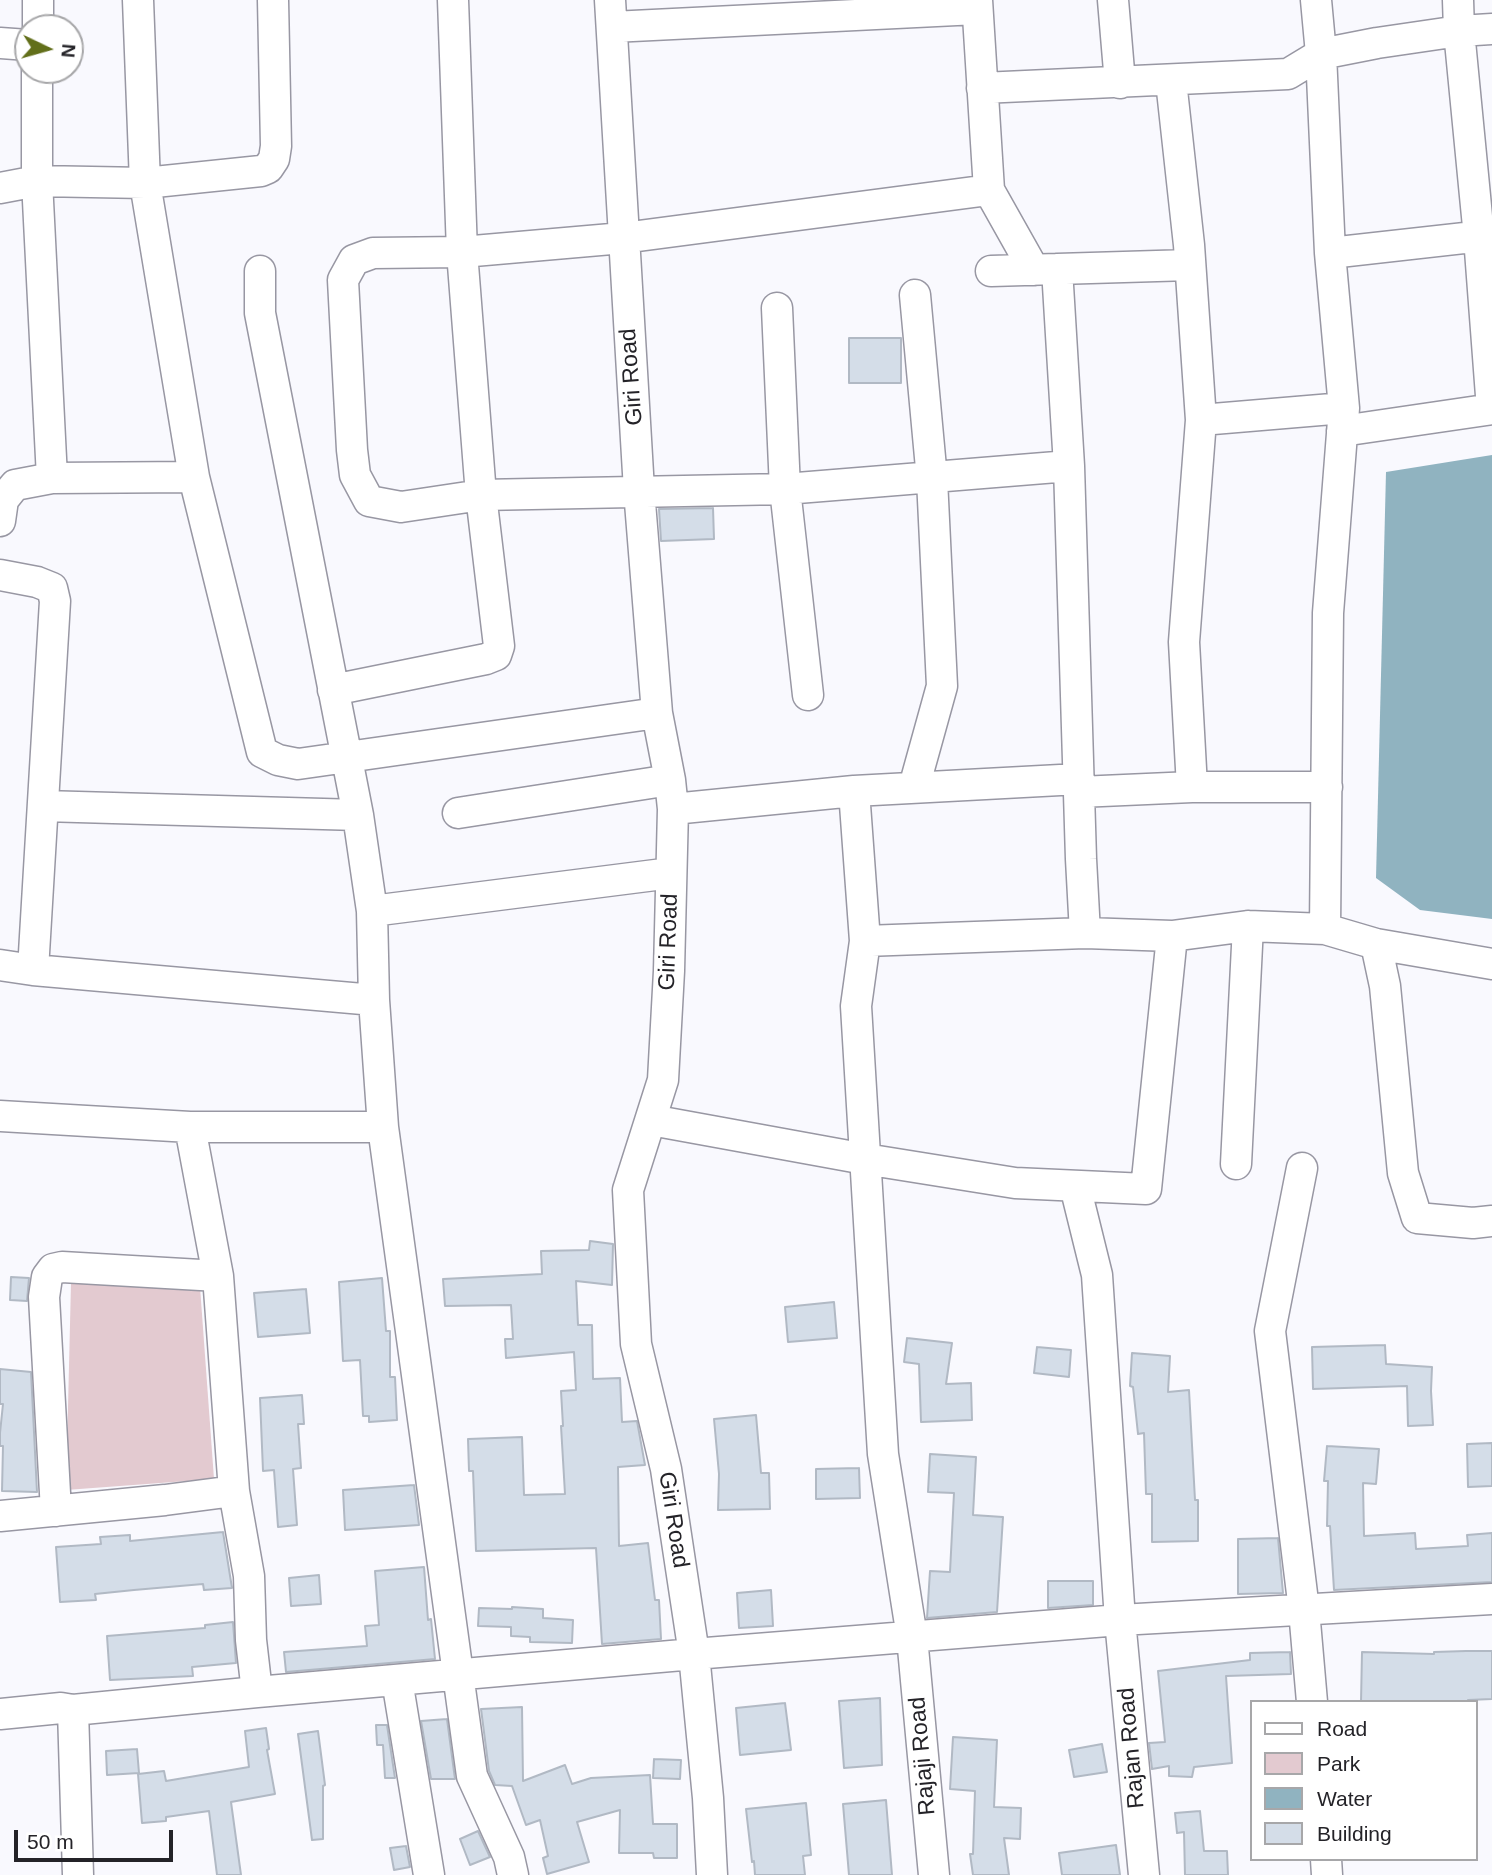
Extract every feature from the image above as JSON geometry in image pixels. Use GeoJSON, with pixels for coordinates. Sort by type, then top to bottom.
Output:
{"type":"FeatureCollection","features":[{"type":"Feature","properties":{"kind":"street"},"geometry":{"type":"LineString","coordinates":[[138,0],[145,183],[194,477],[262,752],[278,760],[298,764],[657,713]]}},
{"type":"Feature","properties":{"kind":"street"},"geometry":{"type":"LineString","coordinates":[[0,188],[37,181],[145,183],[261,171],[268,167],[274,159],[276,146],[273,0]]}},
{"type":"Feature","properties":{"kind":"street"},"geometry":{"type":"LineString","coordinates":[[333,690],[486,659],[496,655],[499,646],[481,495],[462,252],[453,0]]}},
{"type":"Feature","properties":{"kind":"street"},"geometry":{"type":"LineString","coordinates":[[1113,0],[1120,83]]}},
{"type":"Feature","properties":{"kind":"street"},"geometry":{"type":"LineString","coordinates":[[1315,0],[1321,54],[1330,253],[1343,420],[1328,613],[1325,929]]}},
{"type":"Feature","properties":{"kind":"street"},"geometry":{"type":"LineString","coordinates":[[1201,420],[1343,420],[1492,409],[1485,236],[1459,31],[1458,0]]}},
{"type":"Feature","properties":{"kind":"street"},"geometry":{"type":"LineString","coordinates":[[611,14],[977,4],[989,190],[1046,270],[1069,466],[1085,933]]}},
{"type":"Feature","properties":{"kind":"street","name":"Giri Road"},"geometry":{"type":"LineString","coordinates":[[611,14],[639,490],[657,713],[672,795],[669,971],[663,1080],[628,1190],[636,1344],[666,1469],[694,1654],[708,1798],[712,1875]]}},
{"type":"Feature","properties":{"kind":"street"},"geometry":{"type":"LineString","coordinates":[[982,88],[1289,74],[1321,54],[1459,31],[1492,29]]}},
{"type":"Feature","properties":{"kind":"street"},"geometry":{"type":"LineString","coordinates":[[1171,81],[1190,265],[1201,420],[1184,642],[1192,787]]}},
{"type":"Feature","properties":{"kind":"street"},"geometry":{"type":"LineString","coordinates":[[37,84],[37,181],[52,478]]}},
{"type":"Feature","properties":{"kind":"street"},"geometry":{"type":"LineString","coordinates":[[989,190],[623,238],[462,252],[373,253],[354,260],[343,280],[355,475],[369,501],[401,507],[481,495],[785,489],[1069,466]]}},
{"type":"Feature","properties":{"kind":"street"},"geometry":{"type":"LineString","coordinates":[[1330,253],[1485,236]]}},
{"type":"Feature","properties":{"kind":"street"},"geometry":{"type":"LineString","coordinates":[[991,271],[1190,265]]}},
{"type":"Feature","properties":{"kind":"street"},"geometry":{"type":"LineString","coordinates":[[260,271],[260,313],[358,815],[372,911],[374,1000],[383,1127],[472,1776],[509,1857],[513,1875]]}},
{"type":"Feature","properties":{"kind":"street"},"geometry":{"type":"LineString","coordinates":[[914,787],[942,686],[932,479],[915,295]]}},
{"type":"Feature","properties":{"kind":"street"},"geometry":{"type":"LineString","coordinates":[[777,308],[785,489],[808,695]]}},
{"type":"Feature","properties":{"kind":"street"},"geometry":{"type":"LineString","coordinates":[[0,521],[3,500],[15,485],[52,478],[194,477]]}},
{"type":"Feature","properties":{"kind":"street"},"geometry":{"type":"LineString","coordinates":[[0,575],[37,582],[52,588],[55,601],[33,970]]}},
{"type":"Feature","properties":{"kind":"street"},"geometry":{"type":"LineString","coordinates":[[458,813],[672,795],[914,787],[1327,787]]}},
{"type":"Feature","properties":{"kind":"street","name":"Rajaji Road"},"geometry":{"type":"LineString","coordinates":[[854,791],[865,941],[856,1006],[883,1454],[912,1637],[934,1875]]}},
{"type":"Feature","properties":{"kind":"street"},"geometry":{"type":"LineString","coordinates":[[43,806],[358,815]]}},
{"type":"Feature","properties":{"kind":"street"},"geometry":{"type":"LineString","coordinates":[[372,911],[671,873]]}},
{"type":"Feature","properties":{"kind":"street"},"geometry":{"type":"LineString","coordinates":[[865,941],[1085,933],[1172,936],[1248,926],[1325,929],[1376,944],[1492,964]]}},
{"type":"Feature","properties":{"kind":"street"},"geometry":{"type":"LineString","coordinates":[[1236,1164],[1248,926]]}},
{"type":"Feature","properties":{"kind":"street"},"geometry":{"type":"LineString","coordinates":[[651,1119],[865,1159],[1015,1183],[1146,1189],[1172,936]]}},
{"type":"Feature","properties":{"kind":"street"},"geometry":{"type":"LineString","coordinates":[[1376,944],[1385,986],[1403,1173],[1417,1218],[1473,1223],[1492,1221]]}},
{"type":"Feature","properties":{"kind":"street"},"geometry":{"type":"LineString","coordinates":[[0,965],[374,1000]]}},
{"type":"Feature","properties":{"kind":"street"},"geometry":{"type":"LineString","coordinates":[[0,1116],[190,1127],[383,1127]]}},
{"type":"Feature","properties":{"kind":"street"},"geometry":{"type":"LineString","coordinates":[[190,1127],[218,1276],[234,1491],[249,1576],[251,1640],[257,1692]]}},
{"type":"Feature","properties":{"kind":"street"},"geometry":{"type":"LineString","coordinates":[[1302,1168],[1270,1331],[1304,1610],[1312,1700]]}},
{"type":"Feature","properties":{"kind":"street","name":"Rajan Road"},"geometry":{"type":"LineString","coordinates":[[1075,1186],[1097,1275],[1120,1620],[1144,1875]]}},
{"type":"Feature","properties":{"kind":"street"},"geometry":{"type":"LineString","coordinates":[[55,1511],[44,1297],[47,1277],[53,1269],[62,1267],[218,1276]]}},
{"type":"Feature","properties":{"kind":"street"},"geometry":{"type":"LineString","coordinates":[[0,1516],[234,1491]]}},
{"type":"Feature","properties":{"kind":"street"},"geometry":{"type":"LineString","coordinates":[[0,1714],[61,1708],[74,1710],[397,1679],[1120,1620],[1492,1600]]}},
{"type":"Feature","properties":{"kind":"street"},"geometry":{"type":"LineString","coordinates":[[397,1679],[429,1875]]}},
{"type":"Feature","properties":{"kind":"street"},"geometry":{"type":"LineString","coordinates":[[74,1710],[78,1875]]}},
{"type":"Feature","properties":{"kind":"green space"},"geometry":{"type":"Polygon","coordinates":[[[199,1273],[214,1479],[66,1490],[71,1283],[199,1273]]]}},
{"type":"Feature","properties":{"kind":"water"},"geometry":{"type":"Polygon","coordinates":[[[1492,455],[1492,919],[1420,910],[1376,878],[1386,472],[1492,455]]]}},
{"type":"Feature","properties":{"kind":"building"},"geometry":{"type":"Polygon","coordinates":[[[849,338],[901,338],[901,383],[849,383],[849,338]]]}},
{"type":"Feature","properties":{"kind":"building"},"geometry":{"type":"Polygon","coordinates":[[[713,508],[714,539],[661,541],[659,509],[713,508]]]}},
{"type":"Feature","properties":{"kind":"building"},"geometry":{"type":"Polygon","coordinates":[[[590,1241],[613,1244],[612,1285],[576,1281],[578,1325],[592,1325],[593,1379],[620,1378],[622,1422],[637,1421],[645,1465],[618,1467],[619,1546],[648,1543],[655,1600],[659,1600],[661,1639],[602,1644],[596,1548],[476,1551],[473,1471],[469,1471],[468,1439],[522,1437],[524,1495],[565,1494],[561,1391],[576,1390],[574,1352],[506,1358],[505,1339],[513,1339],[511,1305],[445,1306],[443,1279],[542,1274],[541,1251],[589,1250],[590,1241]]]}},
{"type":"Feature","properties":{"kind":"building"},"geometry":{"type":"Polygon","coordinates":[[[11,1277],[29,1278],[27,1301],[10,1300],[11,1277]]]}},
{"type":"Feature","properties":{"kind":"building"},"geometry":{"type":"Polygon","coordinates":[[[382,1278],[386,1331],[390,1331],[390,1377],[395,1377],[397,1420],[369,1422],[369,1416],[363,1416],[360,1360],[343,1361],[339,1282],[382,1278]]]}},
{"type":"Feature","properties":{"kind":"building"},"geometry":{"type":"Polygon","coordinates":[[[306,1289],[310,1333],[258,1337],[254,1293],[306,1289]]]}},
{"type":"Feature","properties":{"kind":"building"},"geometry":{"type":"Polygon","coordinates":[[[834,1302],[837,1338],[788,1342],[785,1307],[834,1302]]]}},
{"type":"Feature","properties":{"kind":"building"},"geometry":{"type":"Polygon","coordinates":[[[907,1338],[952,1343],[946,1384],[971,1383],[972,1420],[921,1422],[919,1364],[904,1362],[907,1338]]]}},
{"type":"Feature","properties":{"kind":"building"},"geometry":{"type":"Polygon","coordinates":[[[1385,1345],[1386,1364],[1432,1367],[1433,1425],[1408,1426],[1407,1386],[1313,1389],[1312,1347],[1385,1345]]]}},
{"type":"Feature","properties":{"kind":"building"},"geometry":{"type":"Polygon","coordinates":[[[1037,1347],[1071,1350],[1069,1377],[1034,1373],[1037,1347]]]}},
{"type":"Feature","properties":{"kind":"building"},"geometry":{"type":"Polygon","coordinates":[[[1132,1353],[1170,1356],[1168,1392],[1189,1390],[1195,1500],[1198,1500],[1198,1541],[1152,1542],[1152,1494],[1146,1494],[1144,1433],[1138,1434],[1133,1387],[1130,1386],[1132,1353]]]}},
{"type":"Feature","properties":{"kind":"building"},"geometry":{"type":"Polygon","coordinates":[[[0,1369],[31,1372],[37,1492],[2,1491],[3,1446],[0,1446],[0,1433],[3,1404],[0,1404],[0,1369]]]}},
{"type":"Feature","properties":{"kind":"building"},"geometry":{"type":"Polygon","coordinates":[[[302,1395],[304,1424],[298,1424],[301,1468],[293,1469],[297,1525],[278,1527],[274,1470],[263,1471],[260,1398],[302,1395]]]}},
{"type":"Feature","properties":{"kind":"building"},"geometry":{"type":"Polygon","coordinates":[[[756,1415],[761,1473],[769,1473],[770,1509],[718,1510],[719,1474],[714,1419],[756,1415]]]}},
{"type":"Feature","properties":{"kind":"building"},"geometry":{"type":"Polygon","coordinates":[[[1492,1443],[1492,1486],[1468,1487],[1467,1444],[1492,1443]]]}},
{"type":"Feature","properties":{"kind":"building"},"geometry":{"type":"Polygon","coordinates":[[[1327,1446],[1379,1449],[1376,1484],[1363,1483],[1364,1536],[1415,1533],[1416,1549],[1468,1546],[1467,1535],[1492,1533],[1492,1582],[1334,1590],[1330,1526],[1327,1526],[1328,1481],[1324,1481],[1327,1446]]]}},
{"type":"Feature","properties":{"kind":"building"},"geometry":{"type":"Polygon","coordinates":[[[930,1454],[976,1457],[973,1515],[1003,1517],[997,1612],[927,1618],[930,1571],[950,1572],[954,1493],[928,1492],[930,1454]]]}},
{"type":"Feature","properties":{"kind":"building"},"geometry":{"type":"Polygon","coordinates":[[[859,1468],[860,1498],[816,1499],[816,1469],[859,1468]]]}},
{"type":"Feature","properties":{"kind":"building"},"geometry":{"type":"Polygon","coordinates":[[[414,1485],[419,1525],[345,1530],[343,1490],[414,1485]]]}},
{"type":"Feature","properties":{"kind":"building"},"geometry":{"type":"Polygon","coordinates":[[[223,1532],[232,1588],[204,1590],[203,1584],[95,1594],[96,1600],[60,1602],[56,1547],[101,1544],[100,1537],[130,1535],[130,1541],[223,1532]]]}},
{"type":"Feature","properties":{"kind":"building"},"geometry":{"type":"Polygon","coordinates":[[[1278,1538],[1283,1593],[1238,1594],[1238,1539],[1278,1538]]]}},
{"type":"Feature","properties":{"kind":"building"},"geometry":{"type":"Polygon","coordinates":[[[424,1567],[428,1620],[431,1619],[435,1659],[286,1672],[284,1652],[367,1646],[365,1626],[379,1625],[375,1571],[424,1567]]]}},
{"type":"Feature","properties":{"kind":"building"},"geometry":{"type":"Polygon","coordinates":[[[319,1575],[321,1604],[291,1606],[289,1578],[319,1575]]]}},
{"type":"Feature","properties":{"kind":"building"},"geometry":{"type":"Polygon","coordinates":[[[1048,1581],[1093,1581],[1093,1605],[1048,1608],[1048,1581]]]}},
{"type":"Feature","properties":{"kind":"building"},"geometry":{"type":"Polygon","coordinates":[[[771,1590],[773,1626],[739,1628],[737,1593],[771,1590]]]}},
{"type":"Feature","properties":{"kind":"building"},"geometry":{"type":"Polygon","coordinates":[[[479,1608],[543,1609],[543,1618],[573,1620],[572,1643],[530,1642],[530,1637],[511,1636],[511,1627],[478,1626],[479,1608]]]}},
{"type":"Feature","properties":{"kind":"building"},"geometry":{"type":"Polygon","coordinates":[[[233,1622],[236,1663],[192,1667],[193,1676],[110,1680],[107,1636],[205,1628],[205,1625],[233,1622]]]}},
{"type":"Feature","properties":{"kind":"building"},"geometry":{"type":"Polygon","coordinates":[[[1492,1651],[1492,1699],[1361,1700],[1362,1652],[1492,1651]]]}},
{"type":"Feature","properties":{"kind":"building"},"geometry":{"type":"Polygon","coordinates":[[[1290,1652],[1291,1674],[1226,1676],[1232,1763],[1194,1767],[1192,1777],[1169,1776],[1169,1766],[1152,1769],[1149,1743],[1165,1742],[1158,1671],[1250,1660],[1250,1653],[1290,1652]]]}},
{"type":"Feature","properties":{"kind":"building"},"geometry":{"type":"Polygon","coordinates":[[[880,1698],[882,1765],[844,1768],[839,1701],[880,1698]]]}},
{"type":"Feature","properties":{"kind":"building"},"geometry":{"type":"Polygon","coordinates":[[[785,1703],[791,1750],[740,1755],[736,1708],[785,1703]]]}},
{"type":"Feature","properties":{"kind":"building"},"geometry":{"type":"Polygon","coordinates":[[[522,1707],[523,1781],[565,1765],[572,1784],[591,1778],[650,1775],[653,1824],[677,1824],[677,1858],[654,1858],[653,1853],[619,1853],[620,1810],[577,1822],[589,1862],[547,1874],[543,1858],[548,1856],[540,1820],[526,1825],[512,1786],[495,1785],[489,1771],[481,1709],[522,1707]]]}},
{"type":"Feature","properties":{"kind":"building"},"geometry":{"type":"Polygon","coordinates":[[[447,1719],[455,1779],[431,1779],[421,1721],[447,1719]]]}},
{"type":"Feature","properties":{"kind":"building"},"geometry":{"type":"Polygon","coordinates":[[[376,1725],[387,1725],[395,1778],[385,1778],[383,1745],[377,1745],[376,1725]]]}},
{"type":"Feature","properties":{"kind":"building"},"geometry":{"type":"Polygon","coordinates":[[[266,1728],[275,1794],[231,1802],[241,1875],[217,1875],[209,1811],[166,1817],[166,1821],[142,1823],[138,1774],[164,1771],[166,1781],[249,1767],[245,1731],[266,1728]]]}},
{"type":"Feature","properties":{"kind":"building"},"geometry":{"type":"Polygon","coordinates":[[[318,1731],[325,1785],[323,1839],[312,1840],[298,1734],[318,1731]]]}},
{"type":"Feature","properties":{"kind":"building"},"geometry":{"type":"Polygon","coordinates":[[[953,1737],[997,1740],[994,1807],[1021,1808],[1020,1839],[1004,1838],[1009,1875],[973,1875],[970,1854],[973,1854],[975,1791],[950,1789],[953,1737]]]}},
{"type":"Feature","properties":{"kind":"building"},"geometry":{"type":"Polygon","coordinates":[[[1102,1744],[1107,1772],[1074,1777],[1069,1750],[1102,1744]]]}},
{"type":"Feature","properties":{"kind":"building"},"geometry":{"type":"Polygon","coordinates":[[[137,1749],[139,1773],[107,1775],[106,1751],[137,1749]]]}},
{"type":"Feature","properties":{"kind":"building"},"geometry":{"type":"Polygon","coordinates":[[[654,1759],[681,1760],[680,1779],[653,1778],[654,1759]]]}},
{"type":"Feature","properties":{"kind":"building"},"geometry":{"type":"Polygon","coordinates":[[[886,1800],[892,1875],[849,1875],[843,1804],[886,1800]]]}},
{"type":"Feature","properties":{"kind":"building"},"geometry":{"type":"Polygon","coordinates":[[[806,1803],[811,1855],[803,1856],[805,1875],[755,1875],[746,1809],[806,1803]]]}},
{"type":"Feature","properties":{"kind":"building"},"geometry":{"type":"Polygon","coordinates":[[[1200,1811],[1204,1851],[1227,1851],[1228,1875],[1185,1875],[1184,1832],[1177,1833],[1175,1813],[1200,1811]]]}},
{"type":"Feature","properties":{"kind":"building"},"geometry":{"type":"Polygon","coordinates":[[[478,1831],[490,1857],[470,1865],[460,1839],[478,1831]]]}},
{"type":"Feature","properties":{"kind":"building"},"geometry":{"type":"Polygon","coordinates":[[[1116,1845],[1120,1875],[1062,1875],[1059,1853],[1116,1845]]]}},
{"type":"Feature","properties":{"kind":"building"},"geometry":{"type":"Polygon","coordinates":[[[406,1846],[410,1867],[394,1870],[390,1848],[406,1846]]]}}]}
